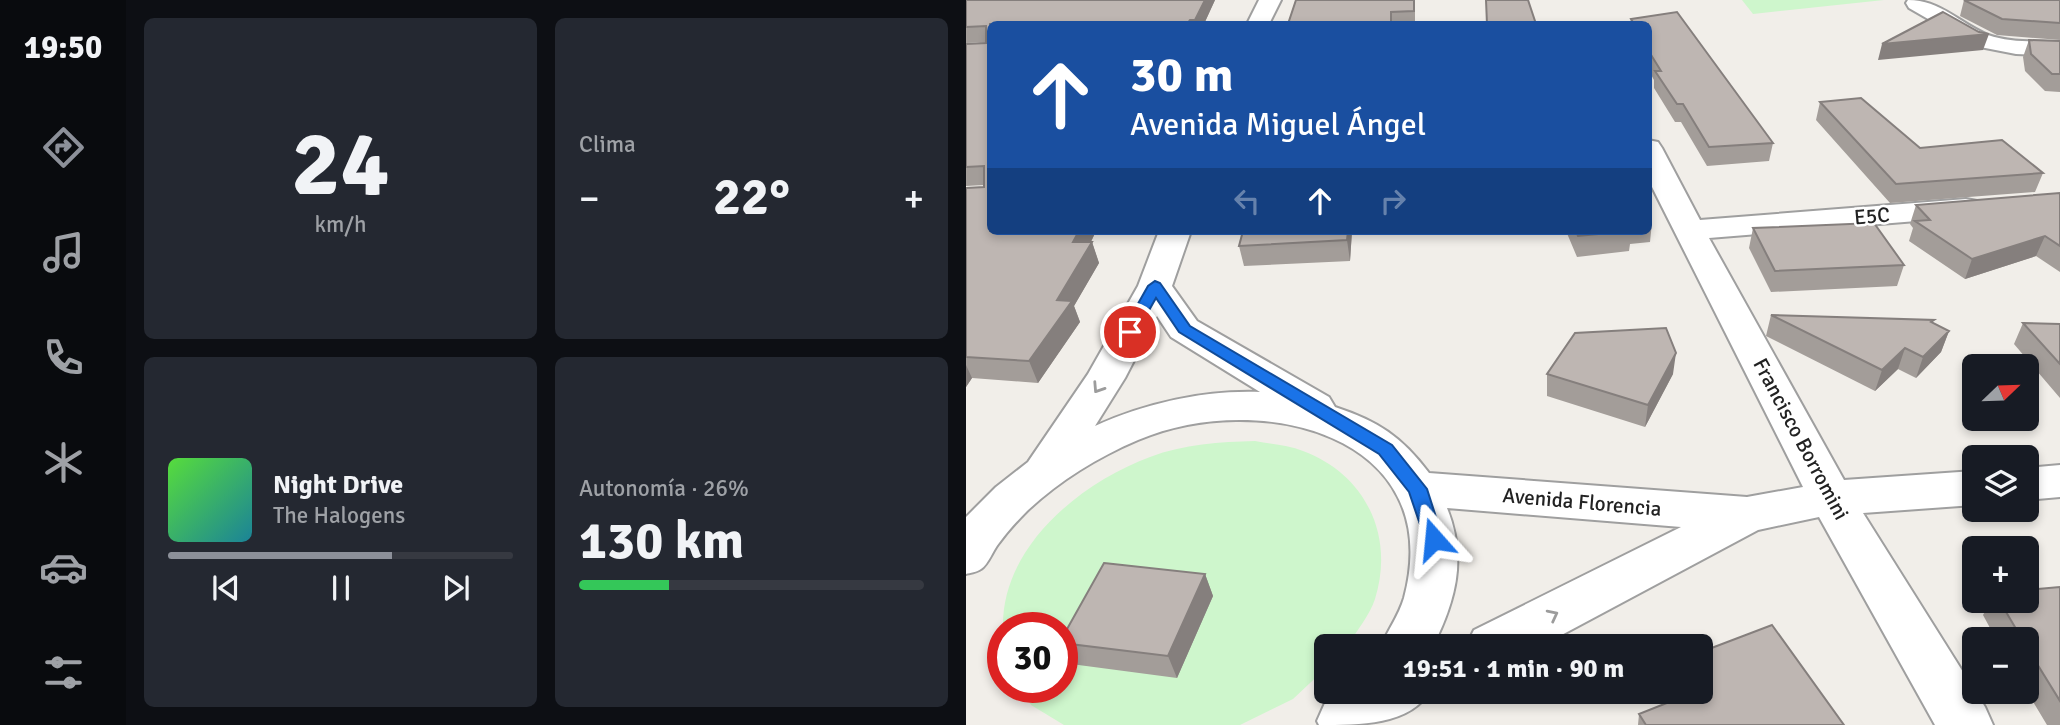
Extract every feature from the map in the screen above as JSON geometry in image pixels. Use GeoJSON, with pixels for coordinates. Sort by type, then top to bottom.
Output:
{"type":"FeatureCollection","features":[{"type":"Feature","properties":{"kind":"street"},"geometry":{"type":"LineString","coordinates":[[1260,21],[1270,0]]}},
{"type":"Feature","properties":{"kind":"street"},"geometry":{"type":"LineString","coordinates":[[1917,3],[1983,41],[2016,47],[2060,49]]}},
{"type":"Feature","properties":{"kind":"street","name":"Francisco Borromini"},"geometry":{"type":"LineString","coordinates":[[1652,156],[1831,498],[1965,725]]}},
{"type":"Feature","properties":{"kind":"street","name":"E5C"},"geometry":{"type":"LineString","coordinates":[[1689,230],[2001,205]]}},
{"type":"Feature","properties":{"kind":"street"},"geometry":{"type":"LineString","coordinates":[[1042,474],[1105,377],[1155,286],[1174,235]]}},
{"type":"Feature","properties":{"kind":"street"},"geometry":{"type":"LineString","coordinates":[[1155,286],[1184,329],[1385,450],[1418,489],[1434,539],[1429,598],[1412,634]]}},
{"type":"Feature","properties":{"kind":"street"},"geometry":{"type":"LineString","coordinates":[[972,536],[1012,496],[1042,474],[1072,453],[1126,428],[1183,411],[1239,405],[1292,408],[1341,422]]}},
{"type":"Feature","properties":{"kind":"street"},"geometry":{"type":"LineString","coordinates":[[2039,483],[2060,481]]}},
{"type":"Feature","properties":{"kind":"street","name":"Avenida Florencia"},"geometry":{"type":"LineString","coordinates":[[1418,489],[1747,515]]}},
{"type":"Feature","properties":{"kind":"street","name":"Avenida Florencia"},"geometry":{"type":"LineString","coordinates":[[1515,634],[1747,515],[1831,498],[1962,489]]}},
{"type":"Feature","properties":{"kind":"street"},"geometry":{"type":"LineString","coordinates":[[1352,712],[1371,704]]}},
{"type":"Feature","properties":{"kind":"green space"},"geometry":{"type":"Polygon","coordinates":[[[1742,0],[1884,0],[1753,14],[1742,0]]]}},
{"type":"Feature","properties":{"kind":"green space"},"geometry":{"type":"Polygon","coordinates":[[[1255,441],[1297,449],[1325,461],[1358,491],[1370,510],[1381,552],[1375,599],[1355,634],[1314,634],[1314,679],[1293,699],[1240,725],[1064,725],[1031,705],[1030,703],[1078,703],[1078,612],[1005,612],[1015,571],[1030,545],[1049,522],[1072,501],[1124,468],[1163,453],[1215,443],[1255,441]]]}},
{"type":"Feature","properties":{"kind":"building"},"geometry":{"type":"Polygon","coordinates":[[[966,0],[1205,0],[1195,20],[1189,21],[987,21],[987,235],[1077,235],[1073,242],[1092,242],[1057,300],[1072,301],[1029,361],[966,357],[966,188],[984,187],[984,166],[966,167],[966,44],[986,43],[986,26],[966,27],[966,0]]]}},
{"type":"Feature","properties":{"kind":"building"},"geometry":{"type":"Polygon","coordinates":[[[1296,0],[1414,0],[1414,11],[1391,12],[1391,21],[1289,21],[1296,0]]]}},
{"type":"Feature","properties":{"kind":"building"},"geometry":{"type":"Polygon","coordinates":[[[1486,0],[1528,0],[1535,21],[1487,21],[1486,0]]]}},
{"type":"Feature","properties":{"kind":"building"},"geometry":{"type":"Polygon","coordinates":[[[1964,0],[2060,0],[2060,23],[2002,19],[1964,0]]]}},
{"type":"Feature","properties":{"kind":"building"},"geometry":{"type":"Polygon","coordinates":[[[1677,12],[1773,143],[1709,147],[1683,104],[1677,104],[1655,71],[1661,71],[1652,56],[1652,21],[1631,19],[1677,12]]]}},
{"type":"Feature","properties":{"kind":"building"},"geometry":{"type":"Polygon","coordinates":[[[1943,12],[1979,32],[1989,34],[1882,44],[1943,12]]]}},
{"type":"Feature","properties":{"kind":"building"},"geometry":{"type":"Polygon","coordinates":[[[2029,40],[2060,41],[2060,74],[2052,74],[2031,54],[2029,40]]]}},
{"type":"Feature","properties":{"kind":"building"},"geometry":{"type":"Polygon","coordinates":[[[1861,98],[1920,148],[2002,140],[2043,173],[1896,184],[1820,102],[1861,98]]]}},
{"type":"Feature","properties":{"kind":"building"},"geometry":{"type":"Polygon","coordinates":[[[2060,193],[2060,246],[2045,236],[1972,259],[1915,221],[1930,220],[1916,205],[2060,193]]]}},
{"type":"Feature","properties":{"kind":"building"},"geometry":{"type":"Polygon","coordinates":[[[1874,223],[1904,265],[1775,271],[1753,228],[1874,223]]]}},
{"type":"Feature","properties":{"kind":"building"},"geometry":{"type":"Polygon","coordinates":[[[1242,235],[1348,235],[1347,240],[1239,246],[1242,235]]]}},
{"type":"Feature","properties":{"kind":"building"},"geometry":{"type":"Polygon","coordinates":[[[1771,315],[1934,320],[1931,322],[1949,331],[1923,357],[1905,348],[1882,370],[1771,315]]]}},
{"type":"Feature","properties":{"kind":"building"},"geometry":{"type":"Polygon","coordinates":[[[2023,323],[2060,324],[2060,364],[2023,323]]]}},
{"type":"Feature","properties":{"kind":"building"},"geometry":{"type":"Polygon","coordinates":[[[1666,328],[1676,353],[1648,405],[1547,374],[1575,333],[1666,328]]]}},
{"type":"Feature","properties":{"kind":"building"},"geometry":{"type":"Polygon","coordinates":[[[1104,563],[1205,574],[1168,656],[1078,645],[1077,612],[1104,563]]]}},
{"type":"Feature","properties":{"kind":"building"},"geometry":{"type":"Polygon","coordinates":[[[2060,587],[2060,701],[2039,667],[2039,627],[2015,627],[2007,613],[2039,613],[2039,589],[2060,587]]]}},
{"type":"Feature","properties":{"kind":"building"},"geometry":{"type":"Polygon","coordinates":[[[1772,625],[1844,725],[1646,725],[1639,714],[1664,704],[1713,704],[1713,647],[1772,625]]]}},
{"type":"Feature","properties":{"kind":"route"},"geometry":{"type":"LineString","coordinates":[[1130,332],[1155,286],[1184,329],[1385,450],[1418,489],[1434,539]]}}]}
